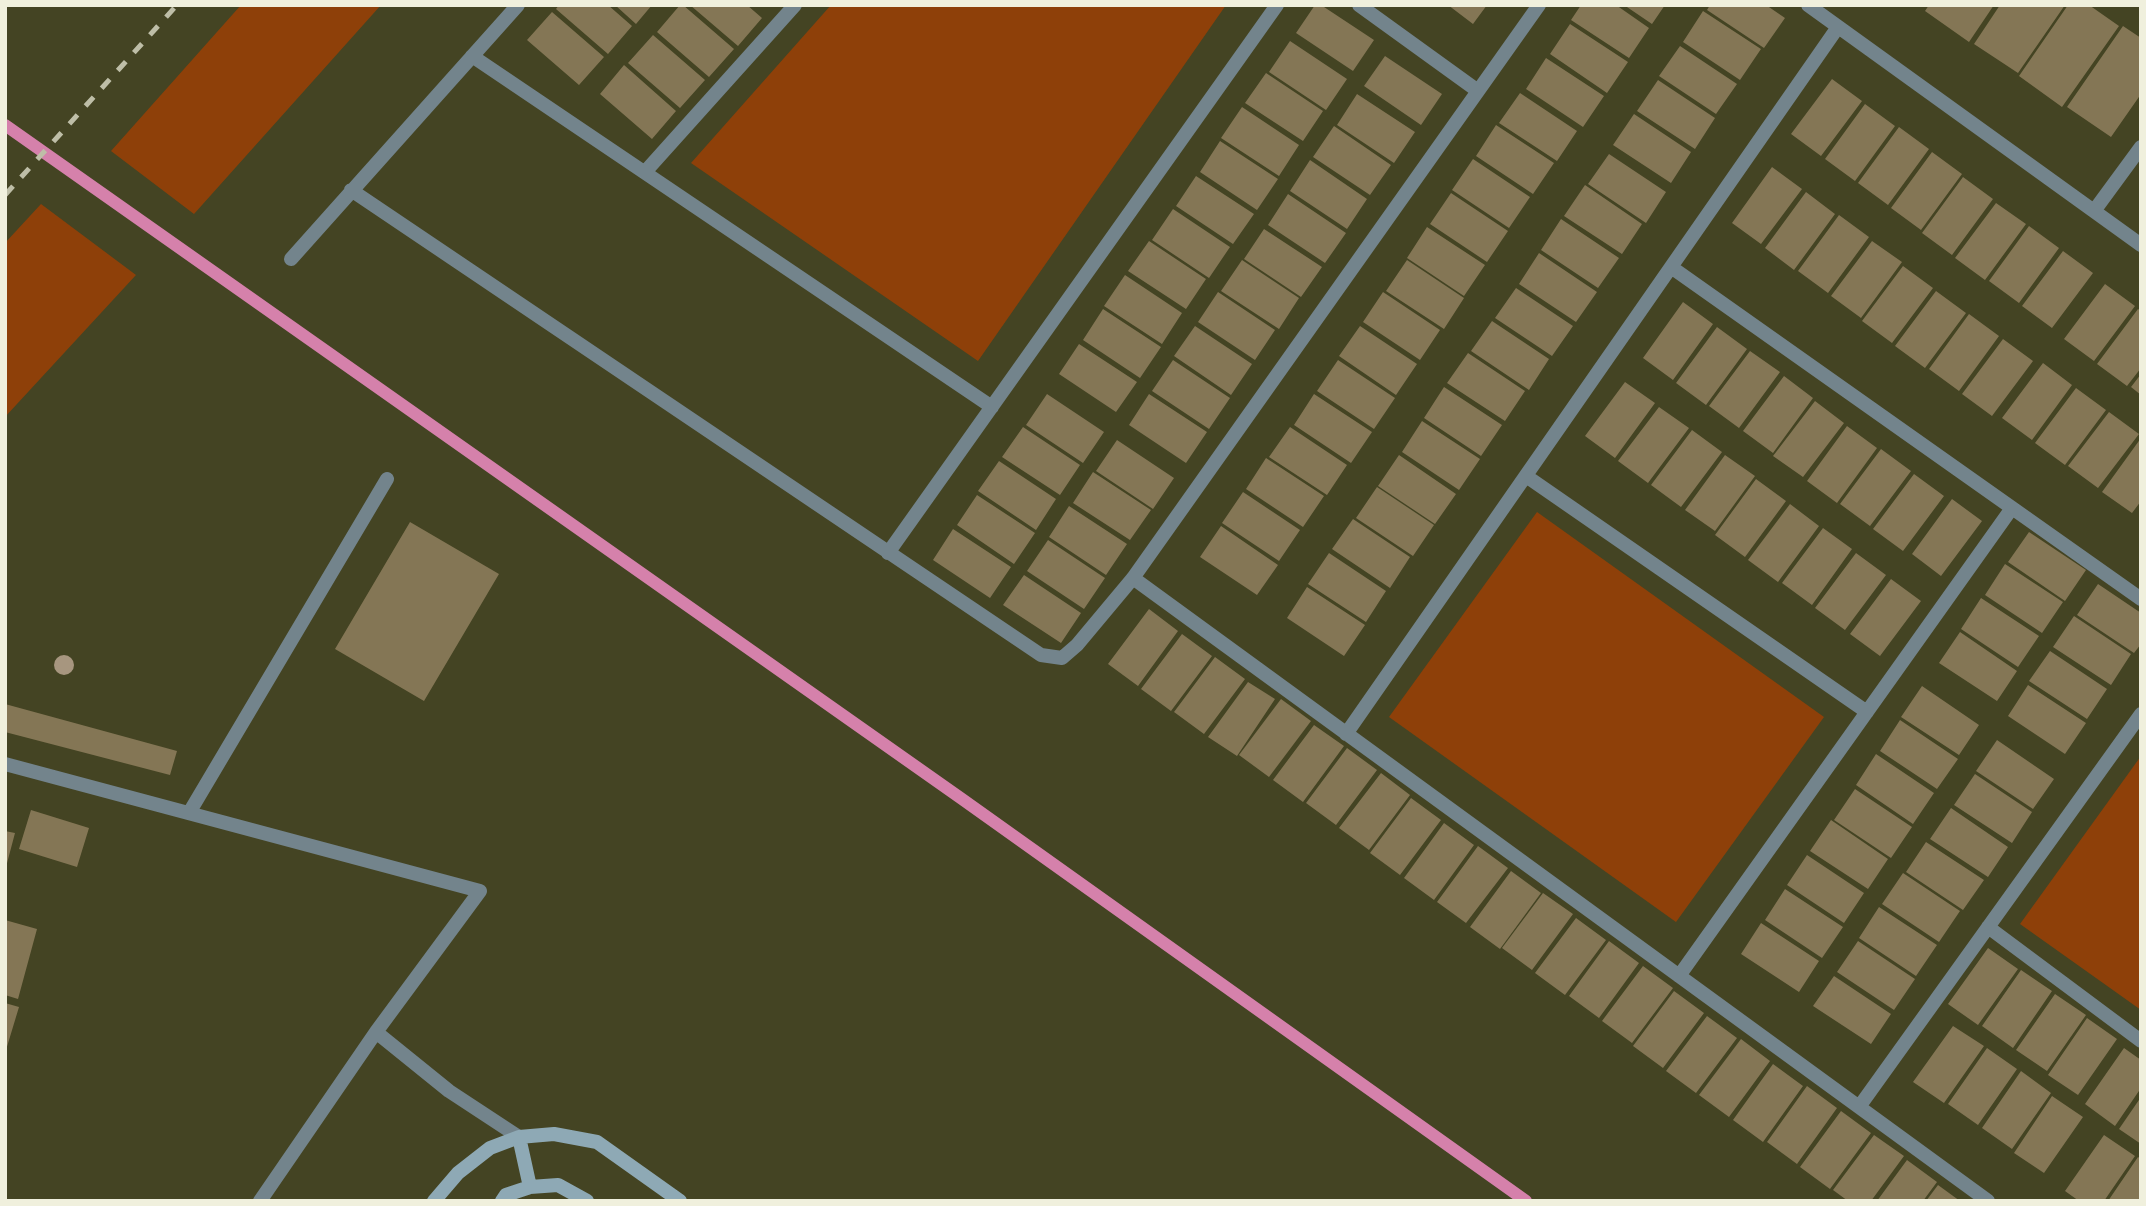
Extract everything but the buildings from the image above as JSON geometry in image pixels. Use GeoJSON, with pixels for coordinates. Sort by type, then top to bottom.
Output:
{"type":"FeatureCollection","features":[{"type":"Feature","properties":{"kind":"street"},"geometry":{"type":"LineString","coordinates":[[291,259],[518,5]]}},
{"type":"Feature","properties":{"kind":"street"},"geometry":{"type":"LineString","coordinates":[[645,172],[795,5]]}},
{"type":"Feature","properties":{"kind":"street"},"geometry":{"type":"LineString","coordinates":[[888,553],[1277,5]]}},
{"type":"Feature","properties":{"kind":"street"},"geometry":{"type":"LineString","coordinates":[[1359,5],[1478,91]]}},
{"type":"Feature","properties":{"kind":"street"},"geometry":{"type":"LineString","coordinates":[[351,190],[1041,655],[1062,658],[1077,645],[1133,579],[1539,5]]}},
{"type":"Feature","properties":{"kind":"street"},"geometry":{"type":"LineString","coordinates":[[1808,5],[2141,245]]}},
{"type":"Feature","properties":{"kind":"street"},"geometry":{"type":"LineString","coordinates":[[1346,734],[1838,27]]}},
{"type":"Feature","properties":{"kind":"street"},"geometry":{"type":"LineString","coordinates":[[472,56],[992,407]]}},
{"type":"Feature","properties":{"kind":"street"},"geometry":{"type":"LineString","coordinates":[[2094,211],[2141,146]]}},
{"type":"Feature","properties":{"kind":"street"},"geometry":{"type":"LineString","coordinates":[[1671,267],[2141,599]]}},
{"type":"Feature","properties":{"kind":"street"},"geometry":{"type":"LineString","coordinates":[[1526,476],[1867,712]]}},
{"type":"Feature","properties":{"kind":"street"},"geometry":{"type":"LineString","coordinates":[[189,813],[387,479]]}},
{"type":"Feature","properties":{"kind":"street"},"geometry":{"type":"LineString","coordinates":[[1679,976],[2012,508]]}},
{"type":"Feature","properties":{"kind":"street"},"geometry":{"type":"LineString","coordinates":[[1133,579],[1988,1201]]}},
{"type":"Feature","properties":{"kind":"street"},"geometry":{"type":"LineString","coordinates":[[1859,1107],[2141,714]]}},
{"type":"Feature","properties":{"kind":"street"},"geometry":{"type":"LineString","coordinates":[[5,764],[480,891],[376,1032],[260,1201]]}},
{"type":"Feature","properties":{"kind":"street"},"geometry":{"type":"LineString","coordinates":[[1987,927],[2141,1041]]}},
{"type":"Feature","properties":{"kind":"street"},"geometry":{"type":"LineString","coordinates":[[376,1032],[449,1091],[519,1137],[530,1187]]}},
{"type":"Feature","properties":{"kind":"street"},"geometry":{"type":"LineString","coordinates":[[434,1201],[458,1173],[490,1148],[519,1137],[554,1134],[597,1142],[680,1201]]}},
{"type":"Feature","properties":{"kind":"street"},"geometry":{"type":"LineString","coordinates":[[502,1201],[506,1195],[530,1187],[558,1185],[587,1201]]}},
{"type":"Feature","properties":{"kind":"shaded area"},"geometry":{"type":"Polygon","coordinates":[[[241,5],[381,5],[194,214],[111,151],[241,5]]]}},
{"type":"Feature","properties":{"kind":"shaded area"},"geometry":{"type":"Polygon","coordinates":[[[831,5],[1226,5],[978,361],[691,163],[831,5]]]}},
{"type":"Feature","properties":{"kind":"shaded area"},"geometry":{"type":"Polygon","coordinates":[[[41,204],[136,275],[5,417],[5,243],[41,204]]]}},
{"type":"Feature","properties":{"kind":"shaded area"},"geometry":{"type":"Polygon","coordinates":[[[1537,512],[1824,717],[1676,922],[1389,717],[1537,512]]]}},
{"type":"Feature","properties":{"kind":"shaded area"},"geometry":{"type":"Polygon","coordinates":[[[2141,756],[2141,1010],[2020,924],[2141,756]]]}},
{"type":"Feature","properties":{"kind":"waterway"},"geometry":{"type":"LineString","coordinates":[[5,125],[962,799],[1526,1201]]}},
{"type":"Feature","properties":{"kind":"railway"},"geometry":{"type":"LineString","coordinates":[[5,195],[177,5]]}}]}
